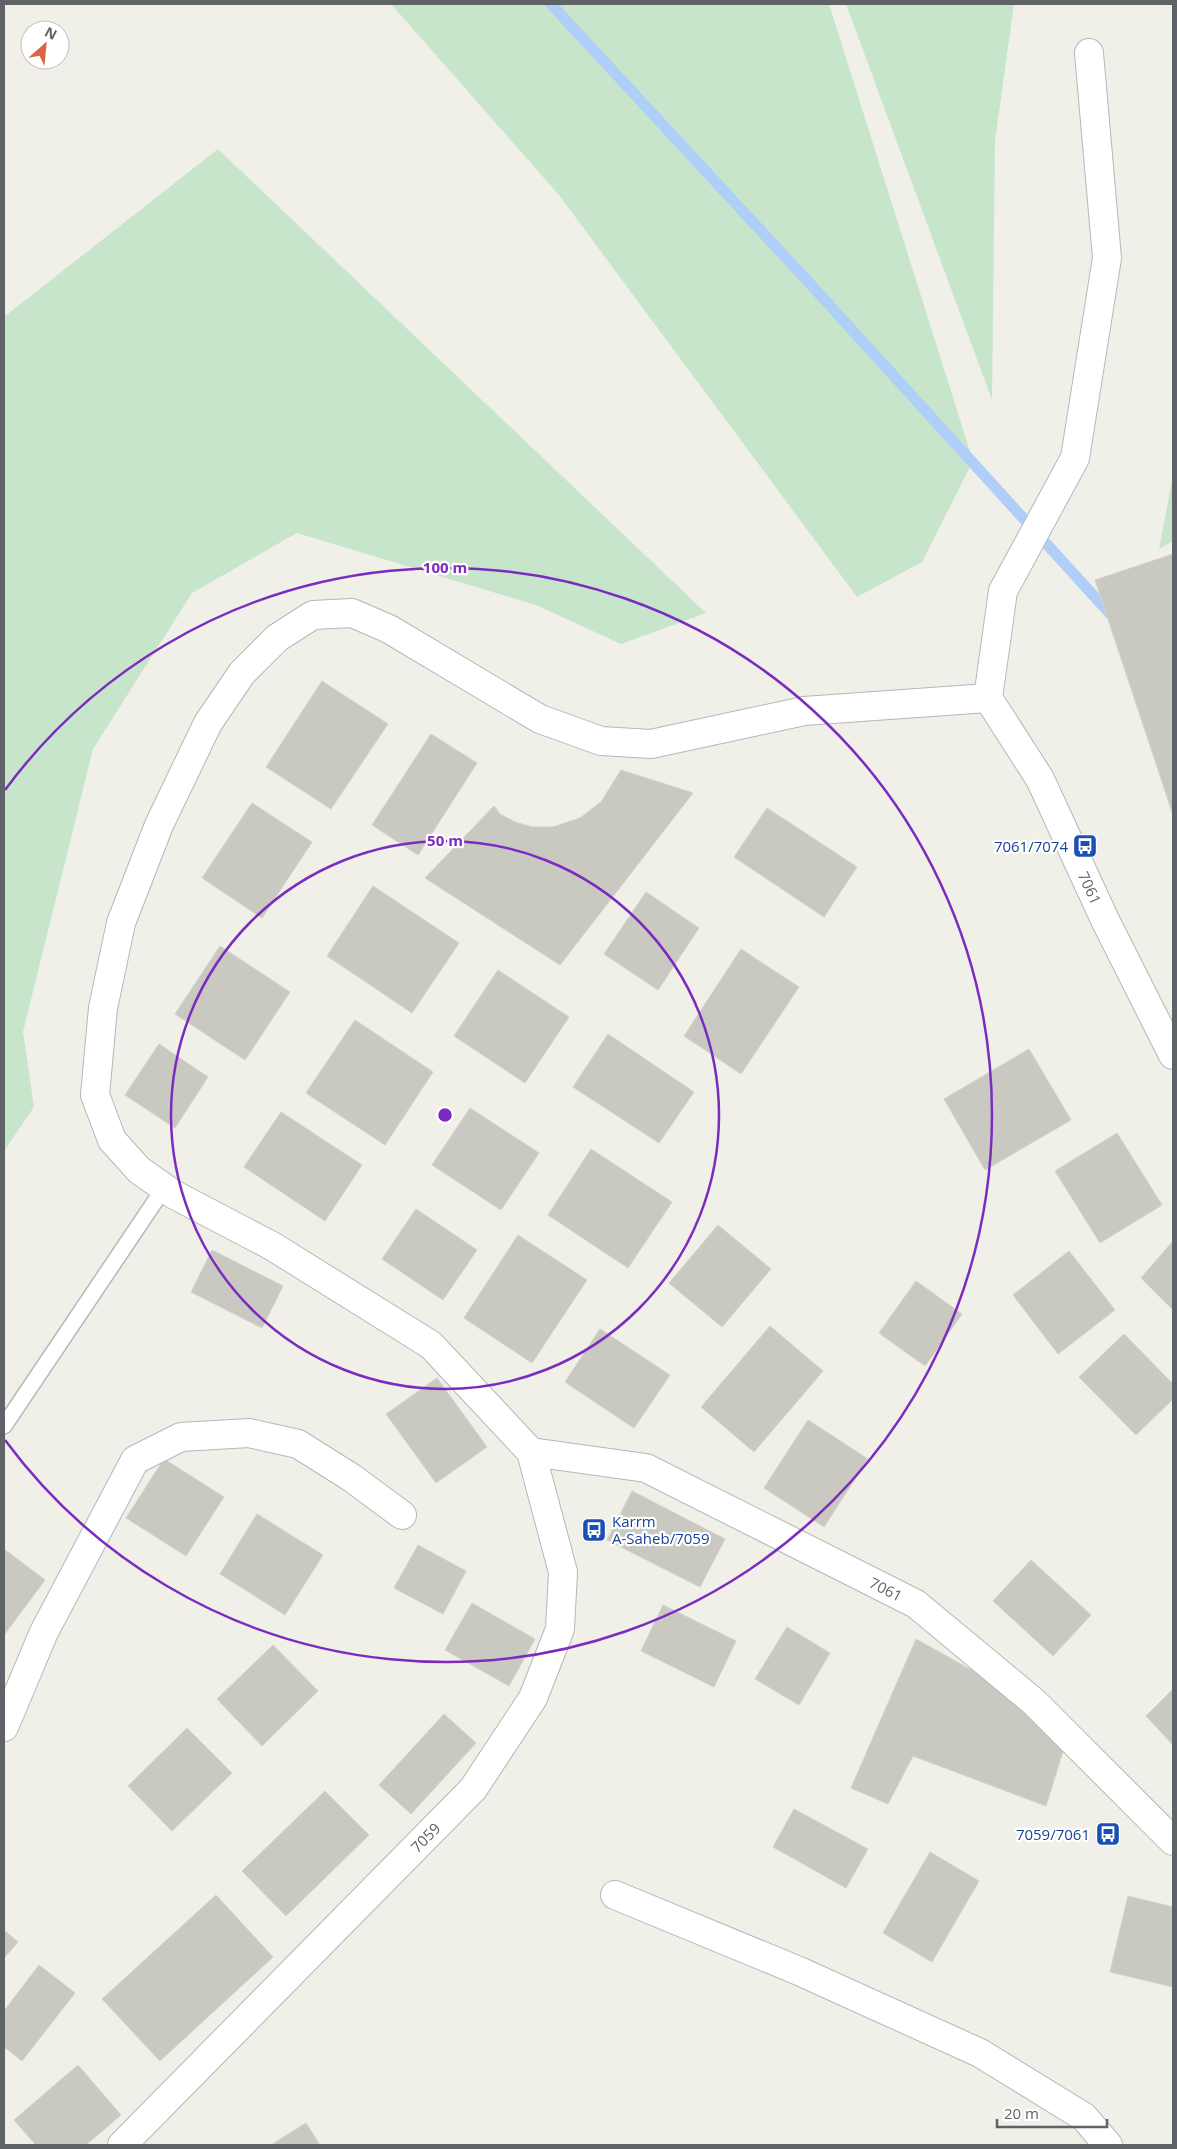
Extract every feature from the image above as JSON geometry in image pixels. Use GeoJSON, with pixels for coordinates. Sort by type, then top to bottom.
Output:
{"type":"FeatureCollection","features":[{"type":"Feature","properties":{"kind":"street"},"geometry":{"type":"LineString","coordinates":[[531,1452],[431,1346],[272,1246],[173,1194],[139,1170],[112,1140],[95,1095],[103,1008],[121,923],[159,825],[208,723],[242,673],[277,638],[313,615],[352,613],[389,629],[540,718],[601,741],[651,744],[804,711],[988,698],[1003,590],[1074,458],[1107,258],[1089,52]]}},
{"type":"Feature","properties":{"kind":"street","name":"7061"},"geometry":{"type":"LineString","coordinates":[[988,698],[1040,779],[1105,920],[1173,1055]]}},
{"type":"Feature","properties":{"kind":"street"},"geometry":{"type":"LineString","coordinates":[[4,1727],[44,1632],[135,1460],[181,1437],[249,1433],[298,1444],[352,1478],[402,1515]]}},
{"type":"Feature","properties":{"kind":"street","name":"7061"},"geometry":{"type":"LineString","coordinates":[[531,1452],[646,1468],[916,1604],[1034,1702],[1173,1841]]}},
{"type":"Feature","properties":{"kind":"street","name":"7059"},"geometry":{"type":"LineString","coordinates":[[122,2145],[473,1789],[532,1698],[560,1629],[563,1572],[531,1452]]}},
{"type":"Feature","properties":{"kind":"street"},"geometry":{"type":"LineString","coordinates":[[615,1895],[799,1971],[980,2053],[1084,2117],[1108,2145]]}},
{"type":"Feature","properties":{"kind":"lane"},"geometry":{"type":"LineString","coordinates":[[4,1426],[164,1188]]}},
{"type":"Feature","properties":{"kind":"green space"},"geometry":{"type":"Polygon","coordinates":[[[391,4],[829,4],[973,461],[922,562],[857,597],[559,195],[391,4]]]}},
{"type":"Feature","properties":{"kind":"green space"},"geometry":{"type":"Polygon","coordinates":[[[846,4],[1014,4],[995,141],[992,400],[846,4]]]}},
{"type":"Feature","properties":{"kind":"green space"},"geometry":{"type":"Polygon","coordinates":[[[218,149],[706,613],[621,644],[536,605],[297,533],[192,593],[93,749],[23,1032],[34,1107],[4,1151],[4,317],[218,149]]]}},
{"type":"Feature","properties":{"kind":"green space"},"geometry":{"type":"Polygon","coordinates":[[[1173,476],[1173,541],[1159,549],[1173,476]]]}},
{"type":"Feature","properties":{"kind":"building"},"geometry":{"type":"Polygon","coordinates":[[[1173,554],[1173,812],[1172,812],[1095,580],[1173,554]]]}},
{"type":"Feature","properties":{"kind":"building"},"geometry":{"type":"Polygon","coordinates":[[[322,681],[388,724],[331,809],[266,767],[322,681]]]}},
{"type":"Feature","properties":{"kind":"building"},"geometry":{"type":"Polygon","coordinates":[[[431,734],[477,763],[418,855],[372,825],[431,734]]]}},
{"type":"Feature","properties":{"kind":"building"},"geometry":{"type":"Polygon","coordinates":[[[621,770],[693,793],[560,965],[425,878],[494,806],[500,814],[515,822],[532,827],[553,827],[580,818],[601,802],[621,770]]]}},
{"type":"Feature","properties":{"kind":"building"},"geometry":{"type":"Polygon","coordinates":[[[252,803],[312,842],[262,918],[202,878],[252,803]]]}},
{"type":"Feature","properties":{"kind":"building"},"geometry":{"type":"Polygon","coordinates":[[[767,808],[857,867],[824,917],[734,857],[767,808]]]}},
{"type":"Feature","properties":{"kind":"building"},"geometry":{"type":"Polygon","coordinates":[[[373,886],[459,943],[412,1013],[327,956],[373,886]]]}},
{"type":"Feature","properties":{"kind":"building"},"geometry":{"type":"Polygon","coordinates":[[[646,892],[699,928],[658,990],[604,954],[646,892]]]}},
{"type":"Feature","properties":{"kind":"building"},"geometry":{"type":"Polygon","coordinates":[[[220,946],[290,992],[245,1060],[175,1014],[220,946]]]}},
{"type":"Feature","properties":{"kind":"building"},"geometry":{"type":"Polygon","coordinates":[[[741,949],[799,987],[741,1074],[684,1036],[741,949]]]}},
{"type":"Feature","properties":{"kind":"building"},"geometry":{"type":"Polygon","coordinates":[[[498,970],[569,1017],[525,1083],[454,1036],[498,970]]]}},
{"type":"Feature","properties":{"kind":"building"},"geometry":{"type":"Polygon","coordinates":[[[355,1020],[433,1072],[385,1145],[306,1093],[355,1020]]]}},
{"type":"Feature","properties":{"kind":"building"},"geometry":{"type":"Polygon","coordinates":[[[608,1034],[694,1092],[659,1143],[573,1087],[608,1034]]]}},
{"type":"Feature","properties":{"kind":"building"},"geometry":{"type":"Polygon","coordinates":[[[159,1044],[208,1077],[175,1128],[125,1095],[159,1044]]]}},
{"type":"Feature","properties":{"kind":"building"},"geometry":{"type":"Polygon","coordinates":[[[1029,1049],[1071,1120],[985,1170],[944,1099],[1029,1049]]]}},
{"type":"Feature","properties":{"kind":"building"},"geometry":{"type":"Polygon","coordinates":[[[470,1108],[539,1153],[501,1210],[432,1165],[470,1108]]]}},
{"type":"Feature","properties":{"kind":"building"},"geometry":{"type":"Polygon","coordinates":[[[281,1112],[362,1165],[325,1221],[244,1167],[281,1112]]]}},
{"type":"Feature","properties":{"kind":"building"},"geometry":{"type":"Polygon","coordinates":[[[1117,1133],[1162,1205],[1100,1243],[1055,1171],[1117,1133]]]}},
{"type":"Feature","properties":{"kind":"building"},"geometry":{"type":"Polygon","coordinates":[[[591,1149],[672,1202],[628,1268],[548,1215],[591,1149]]]}},
{"type":"Feature","properties":{"kind":"building"},"geometry":{"type":"Polygon","coordinates":[[[416,1209],[477,1250],[443,1300],[382,1259],[416,1209]]]}},
{"type":"Feature","properties":{"kind":"building"},"geometry":{"type":"Polygon","coordinates":[[[718,1225],[771,1269],[722,1327],[669,1283],[718,1225]]]}},
{"type":"Feature","properties":{"kind":"building"},"geometry":{"type":"Polygon","coordinates":[[[518,1235],[587,1280],[532,1363],[464,1318],[518,1235]]]}},
{"type":"Feature","properties":{"kind":"building"},"geometry":{"type":"Polygon","coordinates":[[[1173,1241],[1173,1310],[1141,1278],[1173,1241]]]}},
{"type":"Feature","properties":{"kind":"building"},"geometry":{"type":"Polygon","coordinates":[[[212,1250],[283,1286],[262,1328],[191,1292],[212,1250]]]}},
{"type":"Feature","properties":{"kind":"building"},"geometry":{"type":"Polygon","coordinates":[[[1069,1251],[1115,1310],[1058,1354],[1013,1295],[1069,1251]]]}},
{"type":"Feature","properties":{"kind":"building"},"geometry":{"type":"Polygon","coordinates":[[[916,1281],[962,1314],[925,1366],[879,1333],[916,1281]]]}},
{"type":"Feature","properties":{"kind":"building"},"geometry":{"type":"Polygon","coordinates":[[[770,1326],[823,1371],[754,1452],[701,1407],[770,1326]]]}},
{"type":"Feature","properties":{"kind":"building"},"geometry":{"type":"Polygon","coordinates":[[[600,1329],[670,1375],[634,1428],[565,1382],[600,1329]]]}},
{"type":"Feature","properties":{"kind":"building"},"geometry":{"type":"Polygon","coordinates":[[[1124,1334],[1173,1384],[1173,1399],[1136,1435],[1079,1377],[1124,1334]]]}},
{"type":"Feature","properties":{"kind":"building"},"geometry":{"type":"Polygon","coordinates":[[[437,1378],[487,1447],[436,1483],[386,1414],[437,1378]]]}},
{"type":"Feature","properties":{"kind":"building"},"geometry":{"type":"Polygon","coordinates":[[[808,1420],[868,1459],[824,1527],[764,1488],[808,1420]]]}},
{"type":"Feature","properties":{"kind":"building"},"geometry":{"type":"Polygon","coordinates":[[[164,1459],[224,1497],[186,1556],[126,1518],[164,1459]]]}},
{"type":"Feature","properties":{"kind":"building"},"geometry":{"type":"Polygon","coordinates":[[[632,1491],[725,1539],[700,1587],[607,1540],[632,1491]]]}},
{"type":"Feature","properties":{"kind":"building"},"geometry":{"type":"Polygon","coordinates":[[[257,1514],[323,1555],[285,1615],[220,1574],[257,1514]]]}},
{"type":"Feature","properties":{"kind":"building"},"geometry":{"type":"Polygon","coordinates":[[[418,1545],[466,1571],[443,1614],[394,1588],[418,1545]]]}},
{"type":"Feature","properties":{"kind":"building"},"geometry":{"type":"Polygon","coordinates":[[[4,1549],[45,1580],[4,1635],[4,1549]]]}},
{"type":"Feature","properties":{"kind":"building"},"geometry":{"type":"Polygon","coordinates":[[[1031,1560],[1091,1615],[1053,1656],[993,1601],[1031,1560]]]}},
{"type":"Feature","properties":{"kind":"building"},"geometry":{"type":"Polygon","coordinates":[[[472,1603],[535,1639],[509,1686],[445,1650],[472,1603]]]}},
{"type":"Feature","properties":{"kind":"building"},"geometry":{"type":"Polygon","coordinates":[[[663,1605],[736,1641],[714,1687],[641,1651],[663,1605]]]}},
{"type":"Feature","properties":{"kind":"building"},"geometry":{"type":"Polygon","coordinates":[[[787,1627],[830,1653],[799,1705],[755,1679],[787,1627]]]}},
{"type":"Feature","properties":{"kind":"building"},"geometry":{"type":"Polygon","coordinates":[[[916,1639],[991,1681],[1065,1745],[1046,1806],[913,1756],[888,1804],[851,1788],[916,1639]]]}},
{"type":"Feature","properties":{"kind":"building"},"geometry":{"type":"Polygon","coordinates":[[[273,1645],[318,1691],[262,1746],[217,1699],[273,1645]]]}},
{"type":"Feature","properties":{"kind":"building"},"geometry":{"type":"Polygon","coordinates":[[[1173,1689],[1173,1745],[1146,1716],[1173,1689]]]}},
{"type":"Feature","properties":{"kind":"building"},"geometry":{"type":"Polygon","coordinates":[[[444,1714],[476,1743],[411,1814],[379,1785],[444,1714]]]}},
{"type":"Feature","properties":{"kind":"building"},"geometry":{"type":"Polygon","coordinates":[[[187,1728],[232,1773],[172,1831],[128,1786],[187,1728]]]}},
{"type":"Feature","properties":{"kind":"building"},"geometry":{"type":"Polygon","coordinates":[[[325,1791],[369,1835],[286,1916],[242,1871],[325,1791]]]}},
{"type":"Feature","properties":{"kind":"building"},"geometry":{"type":"Polygon","coordinates":[[[794,1809],[868,1849],[846,1888],[773,1847],[794,1809]]]}},
{"type":"Feature","properties":{"kind":"building"},"geometry":{"type":"Polygon","coordinates":[[[930,1852],[979,1881],[932,1962],[883,1933],[930,1852]]]}},
{"type":"Feature","properties":{"kind":"building"},"geometry":{"type":"Polygon","coordinates":[[[216,1895],[273,1957],[160,2061],[102,1999],[216,1895]]]}},
{"type":"Feature","properties":{"kind":"building"},"geometry":{"type":"Polygon","coordinates":[[[1128,1896],[1173,1907],[1173,1987],[1110,1972],[1128,1896]]]}},
{"type":"Feature","properties":{"kind":"building"},"geometry":{"type":"Polygon","coordinates":[[[4,1930],[18,1942],[4,1958],[4,1930]]]}},
{"type":"Feature","properties":{"kind":"building"},"geometry":{"type":"Polygon","coordinates":[[[39,1965],[75,1993],[22,2061],[4,2047],[4,2011],[39,1965]]]}},
{"type":"Feature","properties":{"kind":"building"},"geometry":{"type":"Polygon","coordinates":[[[78,2065],[121,2115],[86,2145],[36,2145],[14,2120],[78,2065]]]}},
{"type":"Feature","properties":{"kind":"building"},"geometry":{"type":"Polygon","coordinates":[[[306,2123],[320,2145],[271,2145],[306,2123]]]}},
{"type":"Feature","properties":{"kind":"waterway"},"geometry":{"type":"LineString","coordinates":[[551,4],[813,287],[1113,617]]}},
{"type":"Feature","properties":{"kind":"place","name":"7061/7074"},"geometry":{"type":"Point","coordinates":[1085,846]}},
{"type":"Feature","properties":{"kind":"place","name":"Karrm A-Saheb/7059"},"geometry":{"type":"Point","coordinates":[594,1530]}},
{"type":"Feature","properties":{"kind":"place","name":"7059/7061"},"geometry":{"type":"Point","coordinates":[1108,1834]}}]}
